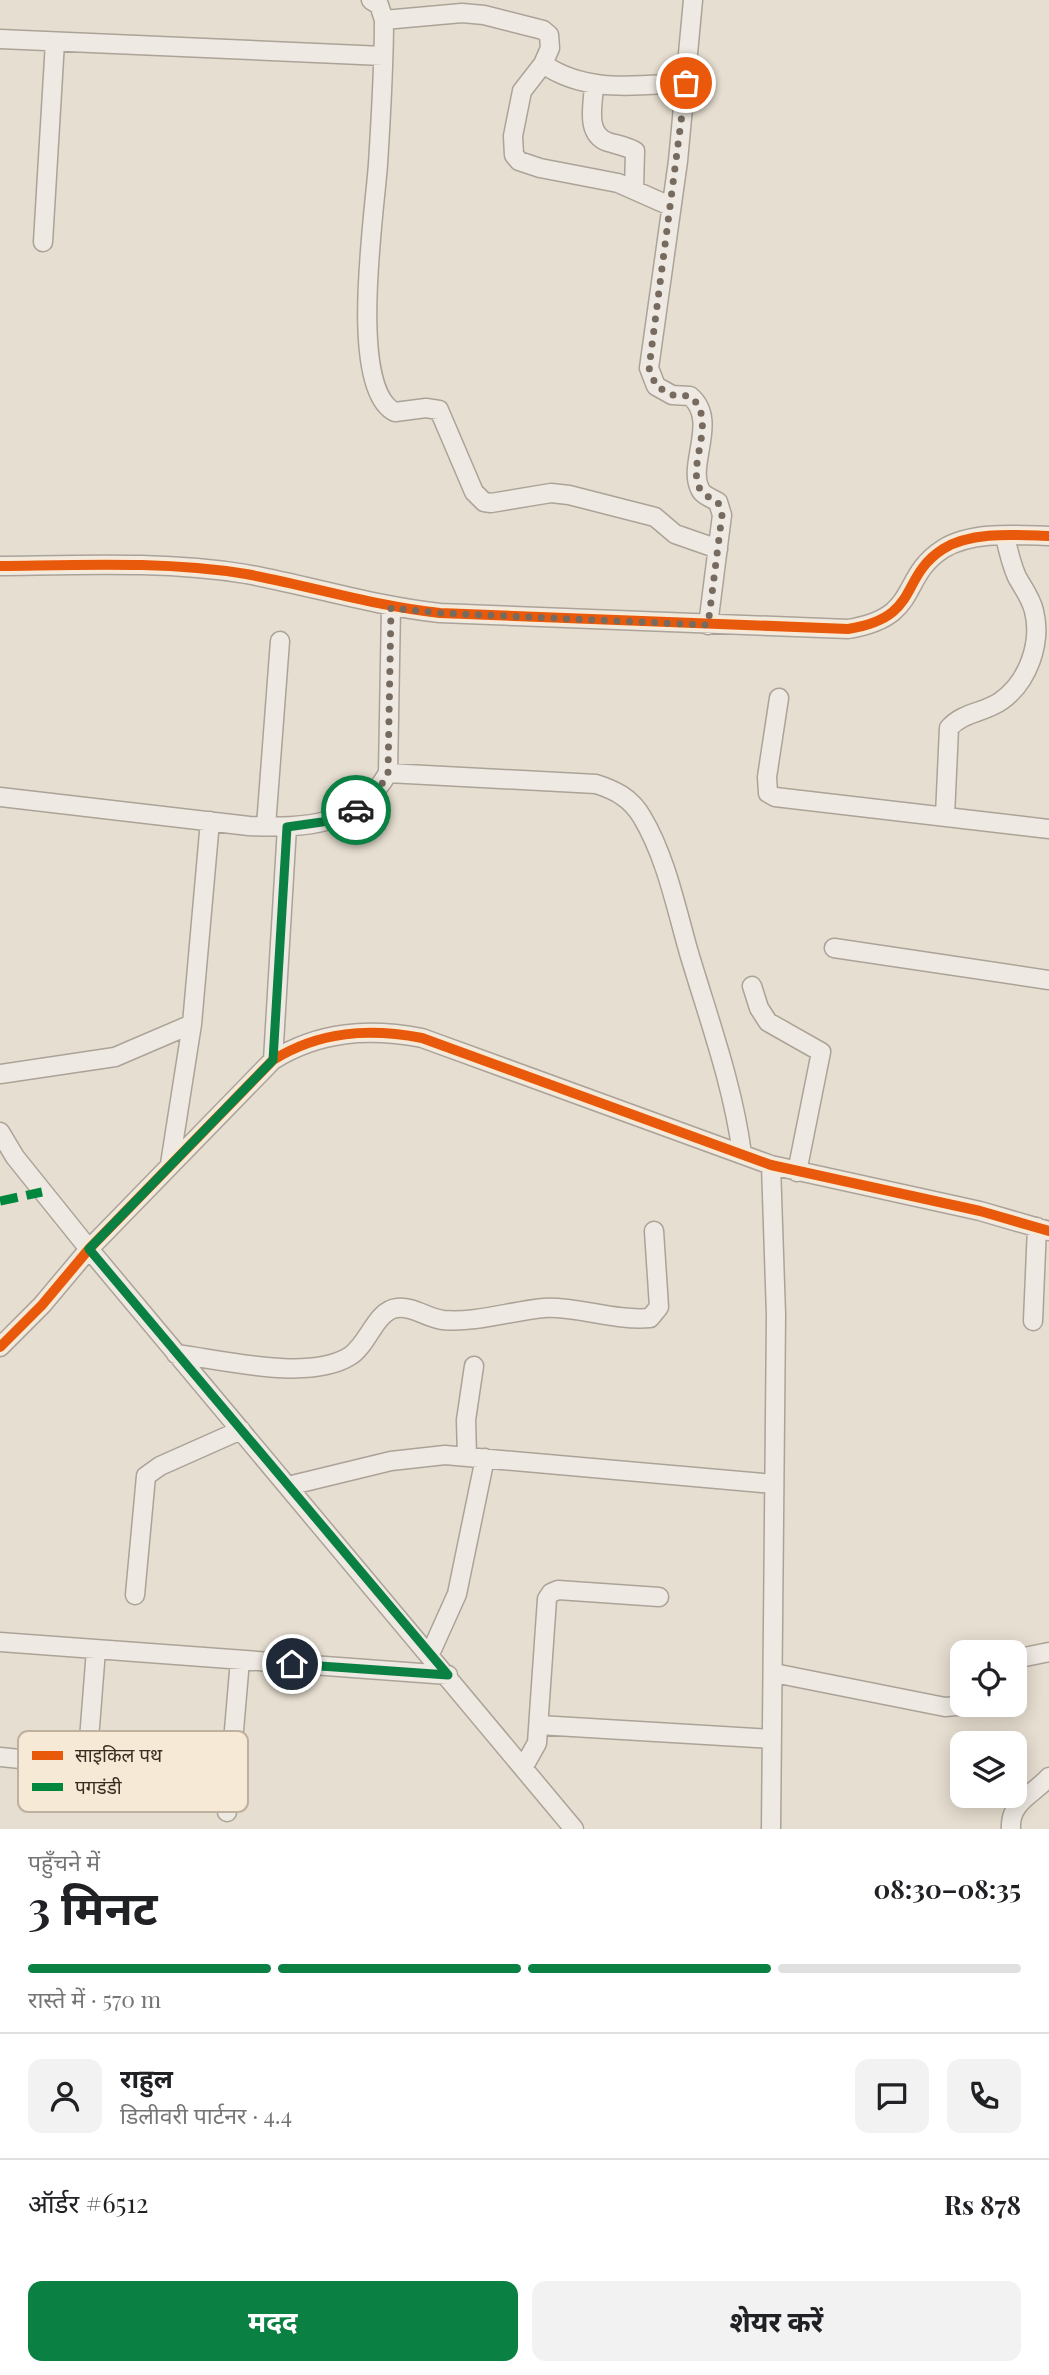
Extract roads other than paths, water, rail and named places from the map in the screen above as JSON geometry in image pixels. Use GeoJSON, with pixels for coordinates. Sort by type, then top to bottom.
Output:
{"type":"FeatureCollection","features":[{"type":"Feature","properties":{"kind":"street"},"geometry":{"type":"LineString","coordinates":[[371,0],[379,5],[384,20],[366,313],[368,346],[381,402],[394,412],[426,408],[439,410],[474,492],[484,502],[551,493],[569,495],[655,517],[675,534],[718,548]]}},
{"type":"Feature","properties":{"kind":"street"},"geometry":{"type":"LineString","coordinates":[[693,0],[686,83],[649,368],[656,386],[672,395],[690,396],[700,408],[702,430],[698,484],[705,496],[718,502],[721,508],[708,625]]}},
{"type":"Feature","properties":{"kind":"street"},"geometry":{"type":"LineString","coordinates":[[384,20],[463,13],[484,15],[544,30],[551,41],[543,64],[522,91],[513,136],[514,155],[519,161],[540,169],[586,176],[634,189],[670,206]]}},
{"type":"Feature","properties":{"kind":"street"},"geometry":{"type":"LineString","coordinates":[[0,39],[383,56]]}},
{"type":"Feature","properties":{"kind":"street"},"geometry":{"type":"LineString","coordinates":[[43,242],[55,42]]}},
{"type":"Feature","properties":{"kind":"street"},"geometry":{"type":"LineString","coordinates":[[543,64],[557,74],[594,86],[686,83]]}},
{"type":"Feature","properties":{"kind":"street"},"geometry":{"type":"LineString","coordinates":[[594,86],[593,128],[596,136],[635,151],[634,189]]}},
{"type":"Feature","properties":{"kind":"street"},"geometry":{"type":"LineString","coordinates":[[945,816],[949,728],[957,719],[1000,702],[1020,681],[1032,659],[1037,634],[1034,611],[1017,577],[1005,536]]}},
{"type":"Feature","properties":{"kind":"street"},"geometry":{"type":"LineString","coordinates":[[0,566],[194,568],[268,579],[391,608],[440,613],[808,630],[873,625],[893,614],[927,563],[942,550],[959,541],[1005,536],[1049,536]]}},
{"type":"Feature","properties":{"kind":"street"},"geometry":{"type":"LineString","coordinates":[[0,797],[287,827],[322,822],[352,813],[378,791],[388,773],[391,608]]}},
{"type":"Feature","properties":{"kind":"street"},"geometry":{"type":"LineString","coordinates":[[266,826],[280,641]]}},
{"type":"Feature","properties":{"kind":"street"},"geometry":{"type":"LineString","coordinates":[[779,698],[767,776],[768,793],[775,797],[1049,829]]}},
{"type":"Feature","properties":{"kind":"street"},"geometry":{"type":"LineString","coordinates":[[388,773],[596,783],[629,800],[642,817],[664,868],[732,1091],[742,1154]]}},
{"type":"Feature","properties":{"kind":"street"},"geometry":{"type":"LineString","coordinates":[[170,1164],[192,1024],[210,821]]}},
{"type":"Feature","properties":{"kind":"street"},"geometry":{"type":"LineString","coordinates":[[273,1060],[287,827]]}},
{"type":"Feature","properties":{"kind":"street"},"geometry":{"type":"LineString","coordinates":[[834,948],[1049,980]]}},
{"type":"Feature","properties":{"kind":"street"},"geometry":{"type":"LineString","coordinates":[[752,986],[768,1022],[821,1052],[797,1172]]}},
{"type":"Feature","properties":{"kind":"street"},"geometry":{"type":"LineString","coordinates":[[0,1074],[116,1057],[192,1024]]}},
{"type":"Feature","properties":{"kind":"street"},"geometry":{"type":"LineString","coordinates":[[3,1342],[170,1164],[273,1060],[298,1045],[330,1035],[390,1032],[422,1038],[771,1166],[980,1211],[1043,1229],[1033,1321]]}},
{"type":"Feature","properties":{"kind":"street"},"geometry":{"type":"LineString","coordinates":[[0,1132],[15,1157],[89,1249],[448,1675],[574,1829]]}},
{"type":"Feature","properties":{"kind":"street"},"geometry":{"type":"LineString","coordinates":[[771,1166],[776,1315],[771,1829]]}},
{"type":"Feature","properties":{"kind":"street"},"geometry":{"type":"LineString","coordinates":[[176,1354],[280,1367],[331,1363],[349,1357],[364,1345],[381,1316],[390,1309],[400,1307],[449,1320],[544,1308],[611,1318],[650,1318],[659,1307],[654,1231]]}},
{"type":"Feature","properties":{"kind":"street"},"geometry":{"type":"LineString","coordinates":[[430,1654],[457,1594],[465,1565],[476,1457],[466,1420],[474,1366]]}},
{"type":"Feature","properties":{"kind":"street"},"geometry":{"type":"LineString","coordinates":[[135,1595],[146,1476],[160,1466],[241,1430]]}},
{"type":"Feature","properties":{"kind":"street"},"geometry":{"type":"LineString","coordinates":[[288,1486],[423,1455],[476,1457],[775,1484]]}},
{"type":"Feature","properties":{"kind":"street"},"geometry":{"type":"LineString","coordinates":[[523,1768],[532,1757],[539,1725],[547,1599],[551,1593],[558,1590],[659,1597]]}},
{"type":"Feature","properties":{"kind":"street"},"geometry":{"type":"LineString","coordinates":[[0,1642],[448,1675]]}},
{"type":"Feature","properties":{"kind":"street"},"geometry":{"type":"LineString","coordinates":[[90,1731],[96,1650]]}},
{"type":"Feature","properties":{"kind":"street"},"geometry":{"type":"LineString","coordinates":[[1027,1657],[1049,1652]]}},
{"type":"Feature","properties":{"kind":"street"},"geometry":{"type":"LineString","coordinates":[[234,1731],[240,1660]]}},
{"type":"Feature","properties":{"kind":"street"},"geometry":{"type":"LineString","coordinates":[[774,1673],[950,1707]]}},
{"type":"Feature","properties":{"kind":"street"},"geometry":{"type":"LineString","coordinates":[[539,1725],[772,1739]]}},
{"type":"Feature","properties":{"kind":"street"},"geometry":{"type":"LineString","coordinates":[[0,1756],[18,1758]]}},
{"type":"Feature","properties":{"kind":"street"},"geometry":{"type":"LineString","coordinates":[[1011,1829],[1012,1812],[1017,1805],[1049,1777]]}}]}
